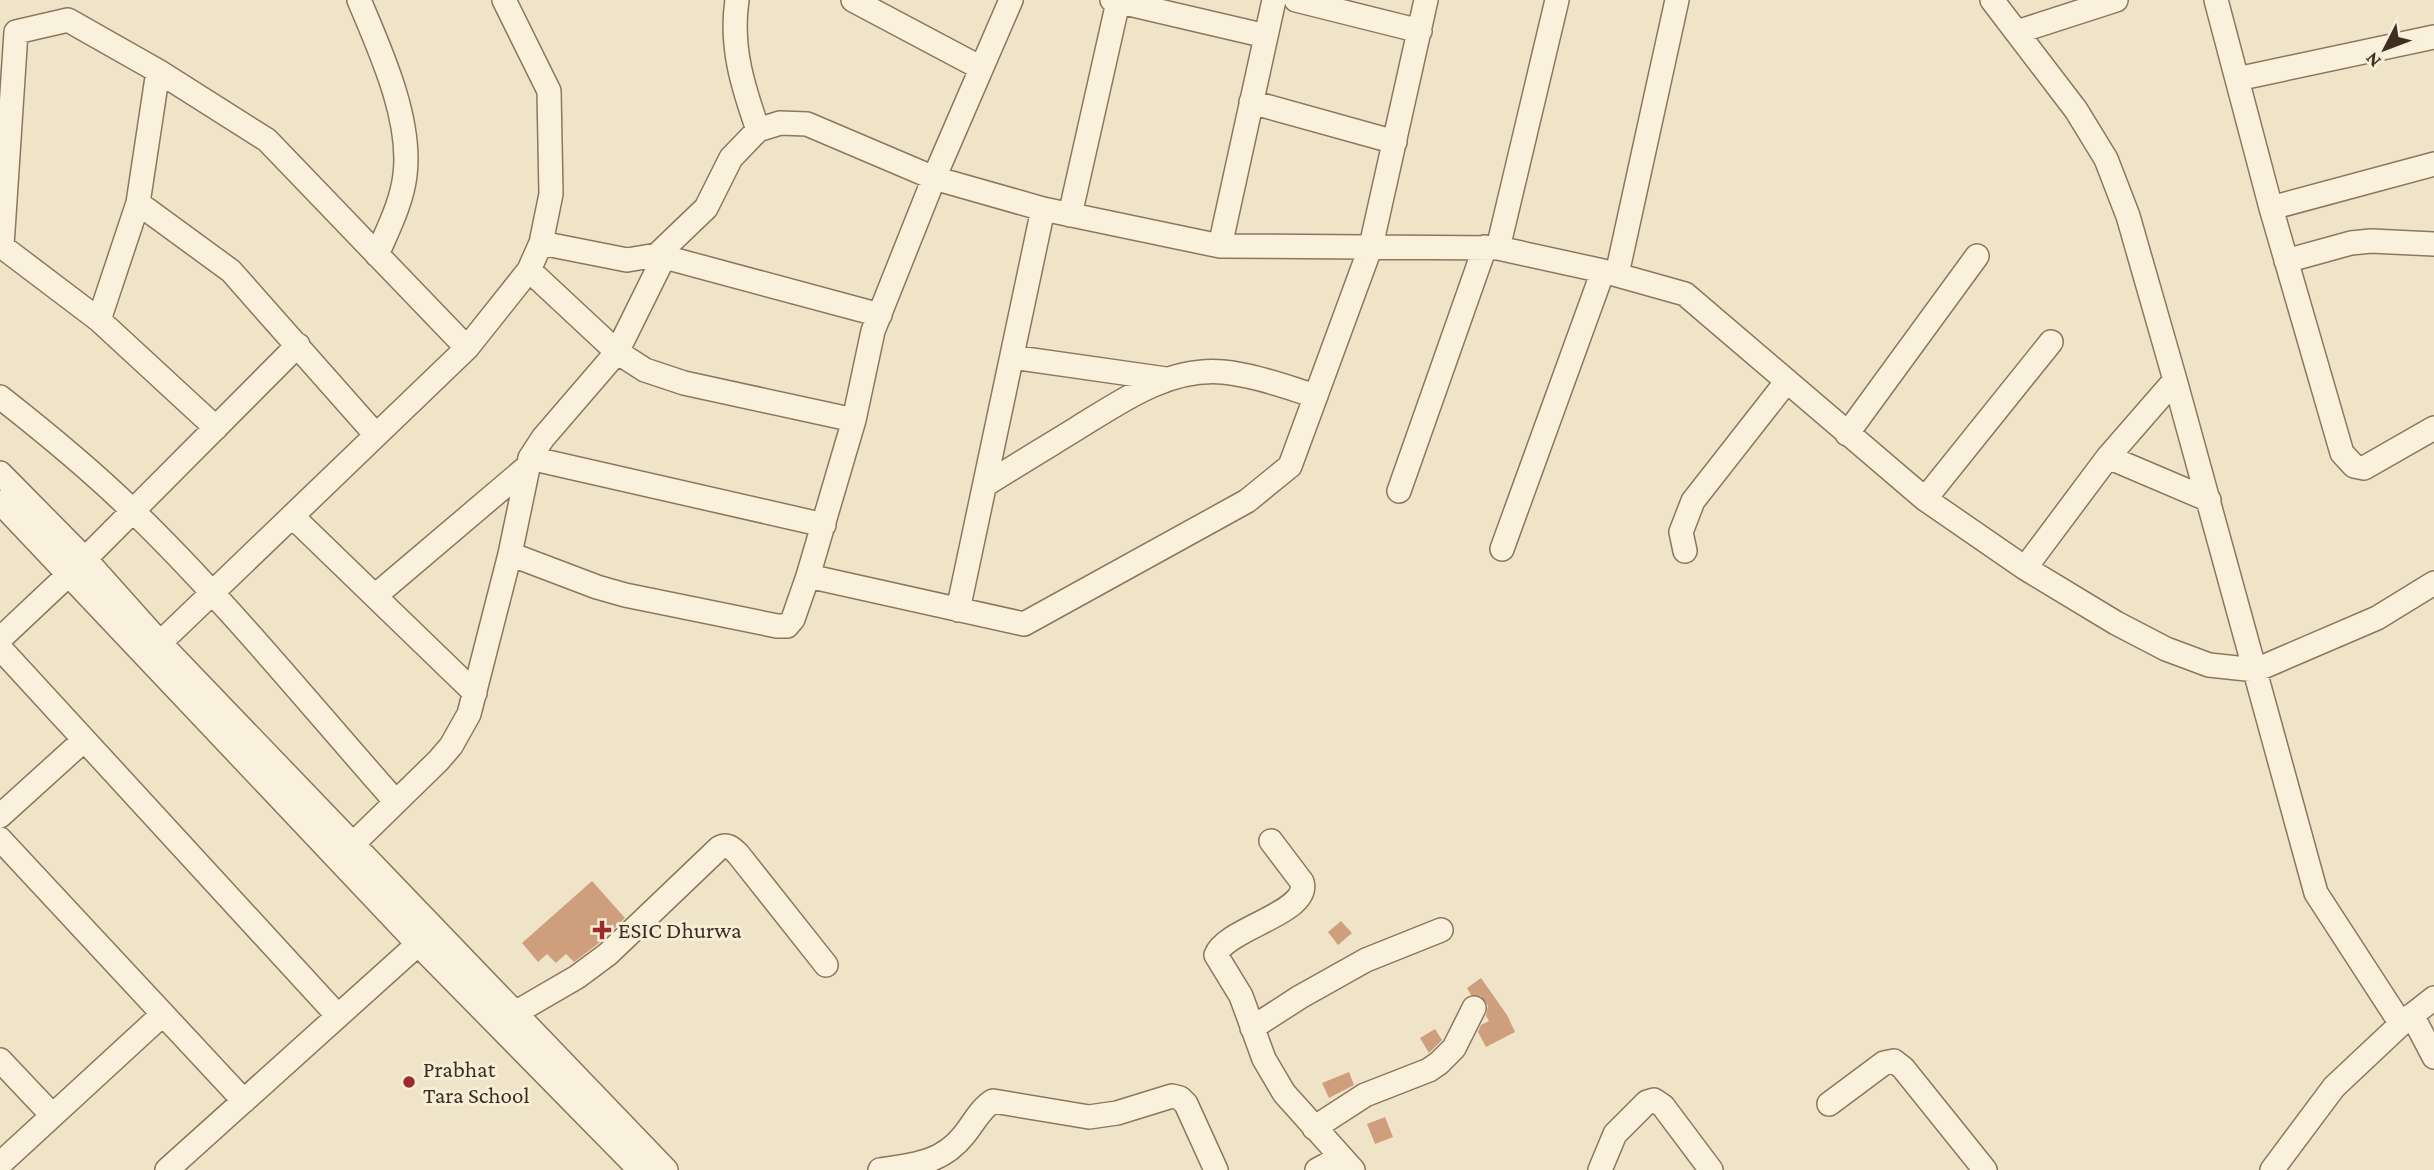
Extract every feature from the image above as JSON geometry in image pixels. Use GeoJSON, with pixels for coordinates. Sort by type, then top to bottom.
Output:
{"type":"FeatureCollection","features":[{"type":"Feature","properties":{"kind":"street"},"geometry":{"type":"LineString","coordinates":[[359,0],[394,93],[405,135],[407,156],[401,196],[377,256]]}},
{"type":"Feature","properties":{"kind":"street"},"geometry":{"type":"LineString","coordinates":[[160,643],[467,348],[529,270],[541,243],[551,194],[549,91],[503,0]]}},
{"type":"Feature","properties":{"kind":"street"},"geometry":{"type":"LineString","coordinates":[[737,0],[736,58],[758,131]]}},
{"type":"Feature","properties":{"kind":"street"},"geometry":{"type":"LineString","coordinates":[[853,0],[981,68]]}},
{"type":"Feature","properties":{"kind":"street"},"geometry":{"type":"LineString","coordinates":[[510,554],[616,593],[788,626],[808,576],[854,421],[873,331],[934,178],[1011,0]]}},
{"type":"Feature","properties":{"kind":"street"},"geometry":{"type":"LineString","coordinates":[[1220,246],[1273,0]]}},
{"type":"Feature","properties":{"kind":"street"},"geometry":{"type":"LineString","coordinates":[[1296,0],[1420,31]]}},
{"type":"Feature","properties":{"kind":"street"},"geometry":{"type":"LineString","coordinates":[[808,576],[1024,624],[1247,501],[1290,466],[1371,246],[1426,0]]}},
{"type":"Feature","properties":{"kind":"street"},"geometry":{"type":"LineString","coordinates":[[1399,491],[1492,248],[1557,0]]}},
{"type":"Feature","properties":{"kind":"street"},"geometry":{"type":"LineString","coordinates":[[1502,549],[1610,273],[1677,0]]}},
{"type":"Feature","properties":{"kind":"street"},"geometry":{"type":"LineString","coordinates":[[1992,0],[2076,110],[2106,159],[2128,216],[2316,893],[2434,1058]]}},
{"type":"Feature","properties":{"kind":"street"},"geometry":{"type":"LineString","coordinates":[[2017,32],[2090,3],[2116,0]]}},
{"type":"Feature","properties":{"kind":"street"},"geometry":{"type":"LineString","coordinates":[[2216,0],[2271,208],[2342,453],[2354,466],[2364,468],[2434,428]]}},
{"type":"Feature","properties":{"kind":"street"},"geometry":{"type":"LineString","coordinates":[[1070,215],[1115,1],[1266,36]]}},
{"type":"Feature","properties":{"kind":"street"},"geometry":{"type":"LineString","coordinates":[[216,428],[99,320],[1,246],[16,32],[68,20],[158,71],[267,140],[467,348]]}},
{"type":"Feature","properties":{"kind":"street"},"geometry":{"type":"LineString","coordinates":[[2237,79],[2434,37]]}},
{"type":"Feature","properties":{"kind":"street"},"geometry":{"type":"LineString","coordinates":[[99,320],[138,203],[158,71]]}},
{"type":"Feature","properties":{"kind":"street"},"geometry":{"type":"LineString","coordinates":[[1251,102],[1395,142]]}},
{"type":"Feature","properties":{"kind":"street"},"geometry":{"type":"LineString","coordinates":[[353,844],[451,746],[469,714],[510,554],[529,463],[543,438],[617,352],[661,256],[706,208],[731,158],[758,131],[780,122],[807,124],[934,178],[1043,209],[1220,246],[1492,248],[1610,273],[1685,294],[1925,499],[2025,568],[2116,623],[2166,649],[2209,665],[2256,670],[2377,618],[2434,583]]}},
{"type":"Feature","properties":{"kind":"street"},"geometry":{"type":"LineString","coordinates":[[2271,208],[2434,164]]}},
{"type":"Feature","properties":{"kind":"street"},"geometry":{"type":"LineString","coordinates":[[138,203],[231,271],[376,435]]}},
{"type":"Feature","properties":{"kind":"street"},"geometry":{"type":"LineString","coordinates":[[958,610],[1043,209]]}},
{"type":"Feature","properties":{"kind":"street"},"geometry":{"type":"LineString","coordinates":[[2286,261],[2351,243],[2371,241],[2434,244]]}},
{"type":"Feature","properties":{"kind":"street"},"geometry":{"type":"LineString","coordinates":[[541,243],[627,260],[661,256],[880,315]]}},
{"type":"Feature","properties":{"kind":"street"},"geometry":{"type":"LineString","coordinates":[[1847,433],[1977,256]]}},
{"type":"Feature","properties":{"kind":"street"},"geometry":{"type":"LineString","coordinates":[[529,270],[617,352],[645,370],[667,379],[854,421]]}},
{"type":"Feature","properties":{"kind":"street"},"geometry":{"type":"LineString","coordinates":[[1925,499],[2051,342]]}},
{"type":"Feature","properties":{"kind":"street"},"geometry":{"type":"LineString","coordinates":[[0,639],[85,559],[298,345]]}},
{"type":"Feature","properties":{"kind":"street"},"geometry":{"type":"LineString","coordinates":[[1012,357],[1169,380]]}},
{"type":"Feature","properties":{"kind":"street"},"geometry":{"type":"LineString","coordinates":[[985,485],[1139,391],[1195,373],[1244,375],[1316,396]]}},
{"type":"Feature","properties":{"kind":"street"},"geometry":{"type":"LineString","coordinates":[[2025,568],[2108,457],[2175,380]]}},
{"type":"Feature","properties":{"kind":"street"},"geometry":{"type":"LineString","coordinates":[[1685,551],[1681,532],[1693,502],[1787,381]]}},
{"type":"Feature","properties":{"kind":"street"},"geometry":{"type":"LineString","coordinates":[[0,397],[51,436],[133,511],[212,594],[396,802]]}},
{"type":"Feature","properties":{"kind":"street"},"geometry":{"type":"LineString","coordinates":[[2108,457],[2208,500]]}},
{"type":"Feature","properties":{"kind":"street"},"geometry":{"type":"LineString","coordinates":[[529,463],[824,525]]}},
{"type":"Feature","properties":{"kind":"street"},"geometry":{"type":"LineString","coordinates":[[375,596],[529,463]]}},
{"type":"Feature","properties":{"kind":"street"},"geometry":{"type":"LineString","coordinates":[[0,473],[85,559],[160,643],[353,844],[426,937],[515,1013],[666,1170]]}},
{"type":"Feature","properties":{"kind":"street"},"geometry":{"type":"LineString","coordinates":[[0,502],[67,576],[426,937],[640,1170]]}},
{"type":"Feature","properties":{"kind":"street"},"geometry":{"type":"LineString","coordinates":[[292,516],[475,693]]}},
{"type":"Feature","properties":{"kind":"street"},"geometry":{"type":"LineString","coordinates":[[0,648],[338,1016]]}},
{"type":"Feature","properties":{"kind":"street"},"geometry":{"type":"LineString","coordinates":[[0,816],[85,740]]}},
{"type":"Feature","properties":{"kind":"street"},"geometry":{"type":"LineString","coordinates":[[0,839],[244,1101]]}},
{"type":"Feature","properties":{"kind":"street"},"geometry":{"type":"LineString","coordinates":[[1271,842],[1302,882],[1303,890],[1298,898],[1277,916],[1247,928],[1216,953],[1218,961],[1241,996],[1274,1077],[1284,1093],[1347,1164]]}},
{"type":"Feature","properties":{"kind":"street"},"geometry":{"type":"LineString","coordinates":[[515,1013],[577,977],[608,954],[724,846],[738,854],[826,965]]}},
{"type":"Feature","properties":{"kind":"street"},"geometry":{"type":"LineString","coordinates":[[1252,1028],[1366,960],[1441,930]]}},
{"type":"Feature","properties":{"kind":"street"},"geometry":{"type":"LineString","coordinates":[[167,1170],[426,937]]}},
{"type":"Feature","properties":{"kind":"street"},"geometry":{"type":"LineString","coordinates":[[2272,1170],[2334,1087],[2406,1020],[2434,998]]}},
{"type":"Feature","properties":{"kind":"street"},"geometry":{"type":"LineString","coordinates":[[1314,1128],[1365,1094],[1429,1070],[1439,1063],[1454,1048],[1474,1008]]}},
{"type":"Feature","properties":{"kind":"street"},"geometry":{"type":"LineString","coordinates":[[0,1164],[163,1014]]}},
{"type":"Feature","properties":{"kind":"street"},"geometry":{"type":"LineString","coordinates":[[0,1060],[52,1115]]}},
{"type":"Feature","properties":{"kind":"street"},"geometry":{"type":"LineString","coordinates":[[1829,1104],[1884,1063],[1894,1061],[1903,1068],[1985,1170]]}},
{"type":"Feature","properties":{"kind":"street"},"geometry":{"type":"LineString","coordinates":[[880,1170],[919,1164],[942,1156],[993,1101],[1089,1116],[1117,1113],[1177,1096],[1186,1104],[1216,1170]]}},
{"type":"Feature","properties":{"kind":"street"},"geometry":{"type":"LineString","coordinates":[[1600,1170],[1615,1134],[1647,1102],[1654,1100],[1663,1106],[1711,1170]]}},
{"type":"Feature","properties":{"kind":"street"},"geometry":{"type":"LineString","coordinates":[[1317,1170],[1347,1164]]}},
{"type":"Feature","properties":{"kind":"building"},"geometry":{"type":"Polygon","coordinates":[[[592,881],[625,918],[574,962],[566,954],[556,963],[547,954],[538,962],[522,943],[592,881]]]}},
{"type":"Feature","properties":{"kind":"building"},"geometry":{"type":"Polygon","coordinates":[[[1341,921],[1352,933],[1338,945],[1328,932],[1341,921]]]}},
{"type":"Feature","properties":{"kind":"building"},"geometry":{"type":"Polygon","coordinates":[[[1481,978],[1507,1015],[1515,1032],[1486,1047],[1478,1032],[1481,1025],[1489,1021],[1486,1016],[1488,1006],[1481,996],[1471,995],[1467,988],[1481,978]]]}},
{"type":"Feature","properties":{"kind":"building"},"geometry":{"type":"Polygon","coordinates":[[[1435,1029],[1442,1040],[1429,1053],[1420,1038],[1435,1029]]]}},
{"type":"Feature","properties":{"kind":"building"},"geometry":{"type":"Polygon","coordinates":[[[1349,1072],[1354,1085],[1329,1098],[1322,1083],[1349,1072]]]}},
{"type":"Feature","properties":{"kind":"building"},"geometry":{"type":"Polygon","coordinates":[[[1385,1117],[1393,1137],[1375,1144],[1367,1124],[1385,1117]]]}},
{"type":"Feature","properties":{"kind":"place","name":"ESIC Dhurwa"},"geometry":{"type":"Point","coordinates":[602,930]}},
{"type":"Feature","properties":{"kind":"place","name":"Prabhat Tara School"},"geometry":{"type":"Point","coordinates":[409,1082]}}]}
